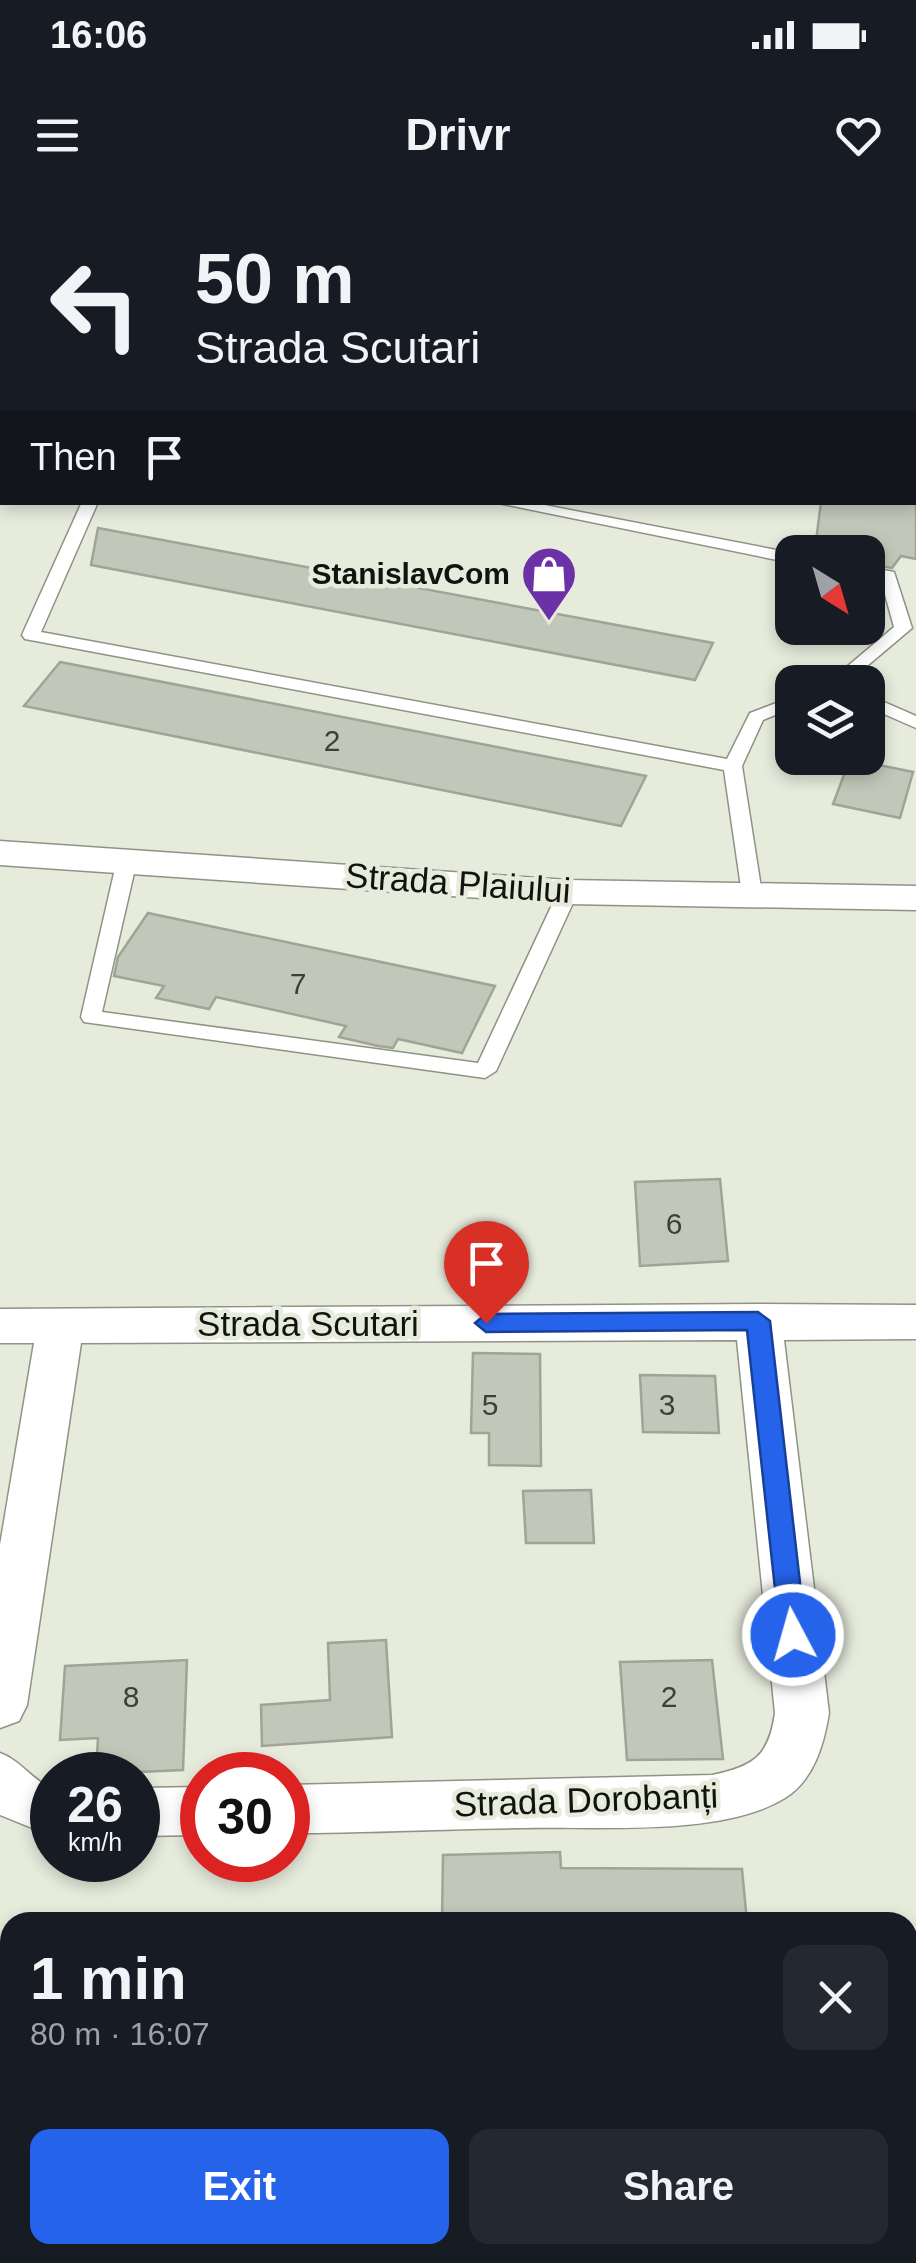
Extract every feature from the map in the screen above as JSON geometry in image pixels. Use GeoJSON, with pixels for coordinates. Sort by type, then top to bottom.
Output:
{"type":"FeatureCollection","features":[{"type":"Feature","properties":{"kind":"street","name":"Strada Plaiului"},"geometry":{"type":"LineString","coordinates":[[0,853],[568,892],[916,898]]}},
{"type":"Feature","properties":{"kind":"street","name":"Strada Dorobanți"},"geometry":{"type":"LineString","coordinates":[[310,1808],[712,1799],[747,1792],[774,1777],[789,1762],[800,1740],[802,1713],[758,1321]]}},
{"type":"Feature","properties":{"kind":"street","name":"Strada Scutari"},"geometry":{"type":"LineString","coordinates":[[0,1326],[916,1322]]}},
{"type":"Feature","properties":{"kind":"street"},"geometry":{"type":"LineString","coordinates":[[0,1705],[60,1325]]}},
{"type":"Feature","properties":{"kind":"street"},"geometry":{"type":"LineString","coordinates":[[0,1776],[12,1794],[30,1805]]}},
{"type":"Feature","properties":{"kind":"lane"},"geometry":{"type":"LineString","coordinates":[[89,505],[31,635],[734,766]]}},
{"type":"Feature","properties":{"kind":"lane"},"geometry":{"type":"LineString","coordinates":[[517,505],[775,555]]}},
{"type":"Feature","properties":{"kind":"lane"},"geometry":{"type":"LineString","coordinates":[[885,575],[903,628],[885,643]]}},
{"type":"Feature","properties":{"kind":"lane"},"geometry":{"type":"LineString","coordinates":[[858,665],[883,645]]}},
{"type":"Feature","properties":{"kind":"lane"},"geometry":{"type":"LineString","coordinates":[[885,708],[916,724]]}},
{"type":"Feature","properties":{"kind":"lane"},"geometry":{"type":"LineString","coordinates":[[752,894],[734,766],[756,717],[775,709]]}},
{"type":"Feature","properties":{"kind":"lane"},"geometry":{"type":"LineString","coordinates":[[127,860],[92,1017],[485,1071],[568,892]]}},
{"type":"Feature","properties":{"kind":"building"},"geometry":{"type":"Polygon","coordinates":[[[821,505],[916,505],[916,559],[901,556],[892,568],[885,567],[885,535],[817,535],[821,505]]]}},
{"type":"Feature","properties":{"kind":"building"},"geometry":{"type":"Polygon","coordinates":[[[98,528],[713,643],[695,680],[91,565],[98,528]]]}},
{"type":"Feature","properties":{"kind":"building"},"geometry":{"type":"Polygon","coordinates":[[[60,662],[646,776],[621,826],[24,706],[60,662]]]}},
{"type":"Feature","properties":{"kind":"building"},"geometry":{"type":"Polygon","coordinates":[[[885,766],[913,772],[900,818],[833,804],[844,775],[885,775],[885,766]]]}},
{"type":"Feature","properties":{"kind":"building"},"geometry":{"type":"Polygon","coordinates":[[[148,913],[495,986],[462,1053],[398,1039],[393,1048],[378,1046],[339,1037],[346,1026],[216,997],[209,1009],[156,998],[164,986],[114,976],[118,957],[148,913]]]}},
{"type":"Feature","properties":{"kind":"building"},"geometry":{"type":"Polygon","coordinates":[[[720,1179],[728,1261],[640,1266],[635,1182],[720,1179]]]}},
{"type":"Feature","properties":{"kind":"building"},"geometry":{"type":"Polygon","coordinates":[[[473,1353],[540,1354],[541,1466],[489,1465],[489,1433],[471,1433],[473,1353]]]}},
{"type":"Feature","properties":{"kind":"building"},"geometry":{"type":"Polygon","coordinates":[[[640,1375],[715,1376],[719,1433],[643,1432],[640,1375]]]}},
{"type":"Feature","properties":{"kind":"building"},"geometry":{"type":"Polygon","coordinates":[[[591,1490],[594,1543],[526,1543],[523,1491],[591,1490]]]}},
{"type":"Feature","properties":{"kind":"building"},"geometry":{"type":"Polygon","coordinates":[[[386,1640],[392,1737],[262,1746],[261,1705],[330,1700],[328,1643],[386,1640]]]}},
{"type":"Feature","properties":{"kind":"building"},"geometry":{"type":"Polygon","coordinates":[[[187,1660],[180,1770],[160,1771],[160,1752],[97,1752],[98,1738],[60,1740],[65,1666],[187,1660]]]}},
{"type":"Feature","properties":{"kind":"building"},"geometry":{"type":"Polygon","coordinates":[[[712,1660],[723,1759],[627,1760],[620,1662],[712,1660]]]}},
{"type":"Feature","properties":{"kind":"building"},"geometry":{"type":"Polygon","coordinates":[[[560,1852],[561,1868],[742,1869],[746,1912],[442,1912],[443,1855],[560,1852]]]}},
{"type":"Feature","properties":{"kind":"place","name":"StanislavCom"},"geometry":{"type":"Point","coordinates":[549,623]}},
{"type":"Feature","properties":{"kind":"route"},"geometry":{"type":"LineString","coordinates":[[486,1323],[758,1321],[793,1635]]}}]}
